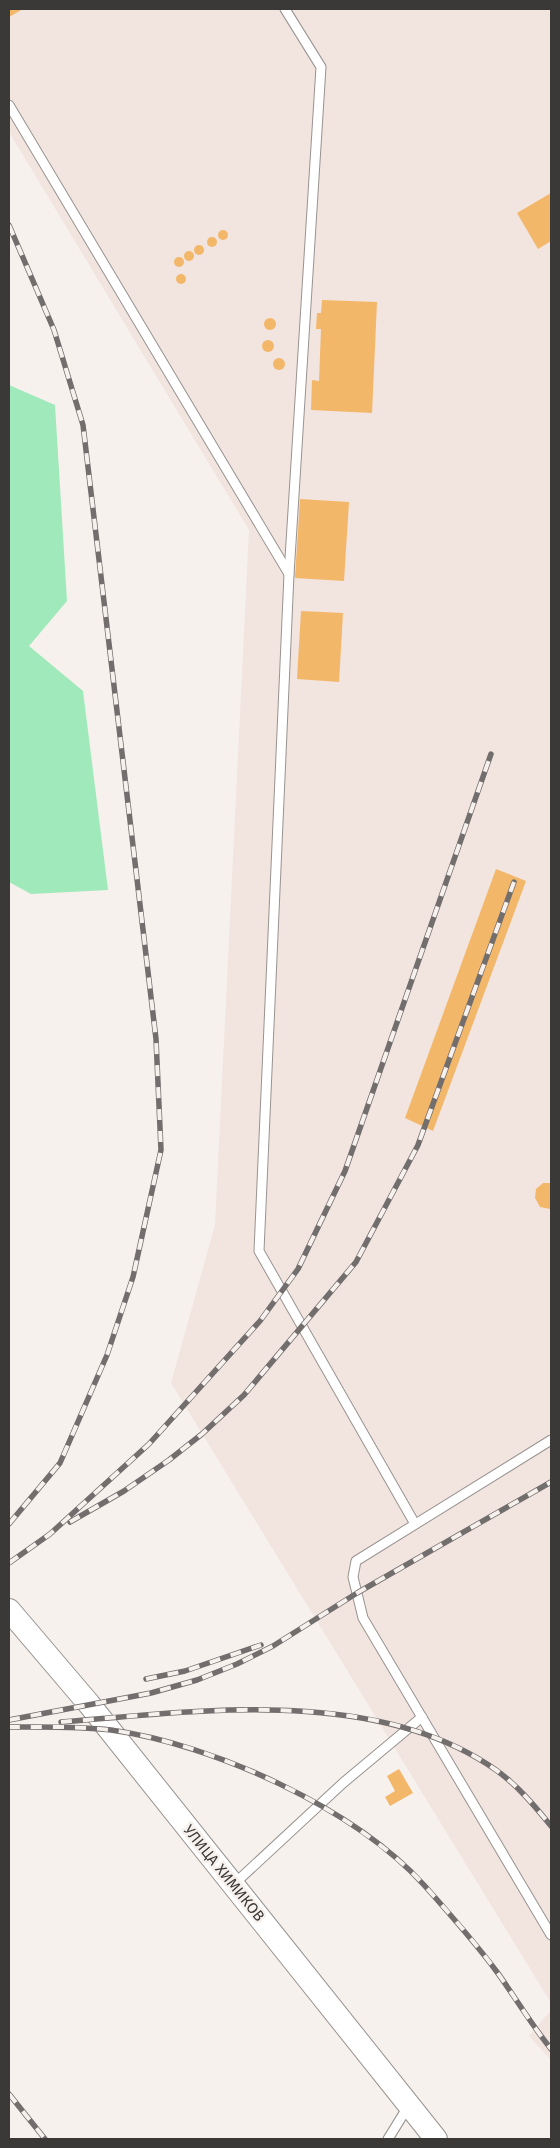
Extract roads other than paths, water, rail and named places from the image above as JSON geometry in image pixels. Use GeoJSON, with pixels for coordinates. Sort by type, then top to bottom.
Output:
{"type":"FeatureCollection","features":[{"type":"Feature","properties":{"kind":"street","name":"УЛИЦА ХИМИКОВ"},"geometry":{"type":"LineString","coordinates":[[9,1610],[89,1704],[436,2139]]}},
{"type":"Feature","properties":{"kind":"lane"},"geometry":{"type":"LineString","coordinates":[[286,9],[321,67],[289,574],[259,1251],[415,1524]]}},
{"type":"Feature","properties":{"kind":"lane"},"geometry":{"type":"LineString","coordinates":[[9,104],[289,574]]}},
{"type":"Feature","properties":{"kind":"lane"},"geometry":{"type":"LineString","coordinates":[[551,1440],[356,1561],[353,1577],[363,1618],[551,1935]]}},
{"type":"Feature","properties":{"kind":"lane"},"geometry":{"type":"LineString","coordinates":[[233,1885],[343,1783],[422,1717]]}},
{"type":"Feature","properties":{"kind":"lane"},"geometry":{"type":"LineString","coordinates":[[388,2139],[409,2105]]}},
{"type":"Feature","properties":{"kind":"railway"},"geometry":{"type":"LineString","coordinates":[[9,225],[54,330],[83,425],[156,1039],[161,1150],[133,1277],[107,1355],[60,1463],[9,1524]]}},
{"type":"Feature","properties":{"kind":"railway"},"geometry":{"type":"LineString","coordinates":[[9,1563],[50,1534],[149,1444],[260,1321],[298,1269],[345,1171],[491,754]]}},
{"type":"Feature","properties":{"kind":"railway"},"geometry":{"type":"LineString","coordinates":[[70,1522],[124,1491],[169,1460],[202,1434],[244,1395],[356,1262],[418,1145],[514,882]]}},
{"type":"Feature","properties":{"kind":"railway"},"geometry":{"type":"LineString","coordinates":[[9,1720],[151,1693],[197,1680],[237,1664],[273,1646],[357,1593],[551,1482]]}},
{"type":"Feature","properties":{"kind":"railway"},"geometry":{"type":"LineString","coordinates":[[146,1679],[185,1671],[261,1645]]}},
{"type":"Feature","properties":{"kind":"railway"},"geometry":{"type":"LineString","coordinates":[[61,1722],[170,1713],[227,1710],[285,1710],[342,1715],[397,1726],[449,1743],[496,1770],[532,1803],[551,1826]]}},
{"type":"Feature","properties":{"kind":"railway"},"geometry":{"type":"LineString","coordinates":[[9,1727],[111,1730],[151,1738],[193,1749],[236,1765],[280,1784],[321,1806],[360,1830],[395,1857],[424,1885],[461,1927],[504,1981],[551,2049]]}},
{"type":"Feature","properties":{"kind":"railway"},"geometry":{"type":"LineString","coordinates":[[9,2094],[45,2139]]}}]}
